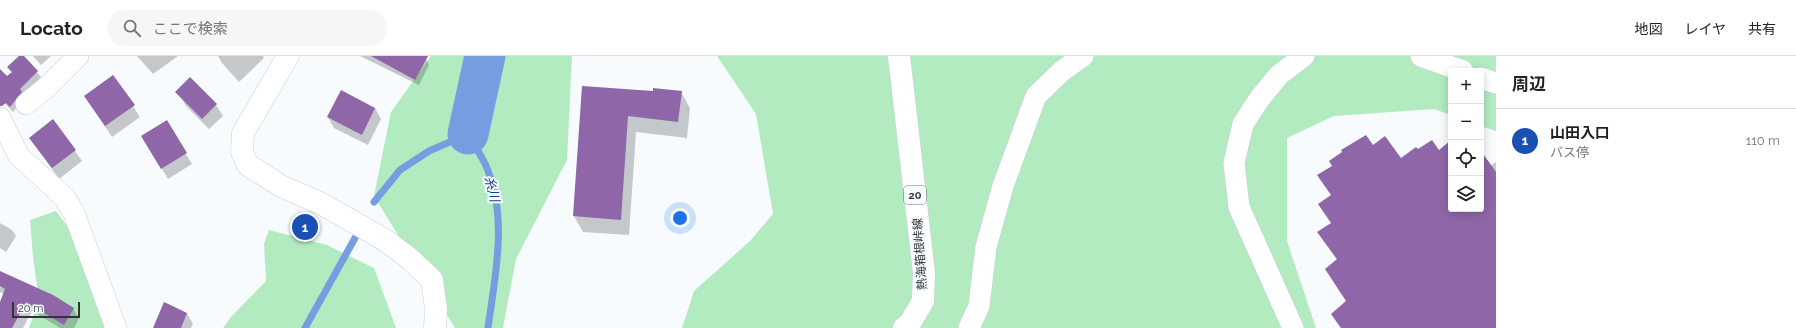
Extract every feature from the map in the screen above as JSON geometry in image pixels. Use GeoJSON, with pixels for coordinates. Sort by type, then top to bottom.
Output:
{"type":"FeatureCollection","features":[{"type":"Feature","properties":{"kind":"street"},"geometry":{"type":"LineString","coordinates":[[26,104],[47,87],[78,56]]}},
{"type":"Feature","properties":{"kind":"street"},"geometry":{"type":"LineString","coordinates":[[288,56],[243,133],[242,152],[248,165],[281,186],[322,204],[385,240],[410,259],[432,280],[436,309],[436,328]]}},
{"type":"Feature","properties":{"kind":"street","name":"熱海箱根峠線"},"geometry":{"type":"LineString","coordinates":[[899,56],[924,273],[923,301],[910,323],[904,328]]}},
{"type":"Feature","properties":{"kind":"street"},"geometry":{"type":"LineString","coordinates":[[969,328],[979,306],[986,247],[1003,186],[1036,96],[1062,71],[1083,56]]}},
{"type":"Feature","properties":{"kind":"street"},"geometry":{"type":"LineString","coordinates":[[1293,328],[1239,207],[1234,163],[1243,124],[1260,98],[1279,75],[1304,56]]}},
{"type":"Feature","properties":{"kind":"street"},"geometry":{"type":"LineString","coordinates":[[1421,56],[1455,68]]}},
{"type":"Feature","properties":{"kind":"street"},"geometry":{"type":"LineString","coordinates":[[1484,79],[1496,83]]}},
{"type":"Feature","properties":{"kind":"street"},"geometry":{"type":"LineString","coordinates":[[0,118],[19,156],[65,198],[74,213],[116,328]]}},
{"type":"Feature","properties":{"kind":"green space"},"geometry":{"type":"Polygon","coordinates":[[[431,56],[572,56],[567,160],[516,259],[503,328],[455,328],[374,196],[391,112],[431,56]]]}},
{"type":"Feature","properties":{"kind":"green space"},"geometry":{"type":"Polygon","coordinates":[[[717,56],[1496,56],[1496,131],[1484,127],[1484,68],[1448,68],[1448,114],[1434,109],[1334,116],[1287,138],[1287,241],[1316,328],[682,328],[694,291],[750,241],[773,214],[756,114],[717,56]]]}},
{"type":"Feature","properties":{"kind":"green space"},"geometry":{"type":"Polygon","coordinates":[[[56,211],[91,258],[106,328],[29,328],[39,300],[30,220],[56,211]]]}},
{"type":"Feature","properties":{"kind":"green space"},"geometry":{"type":"Polygon","coordinates":[[[269,230],[327,245],[374,268],[396,328],[223,328],[230,318],[266,281],[264,244],[269,230]]]}},
{"type":"Feature","properties":{"kind":"building"},"geometry":{"type":"Polygon","coordinates":[[[19,56],[24,56],[38,71],[20,89],[22,92],[10,107],[6,103],[0,106],[0,69],[7,76],[12,72],[7,67],[19,56]]]}},
{"type":"Feature","properties":{"kind":"building"},"geometry":{"type":"Polygon","coordinates":[[[371,56],[428,56],[415,80],[371,56]]]}},
{"type":"Feature","properties":{"kind":"building"},"geometry":{"type":"Polygon","coordinates":[[[113,75],[135,105],[105,126],[84,96],[113,75]]]}},
{"type":"Feature","properties":{"kind":"building"},"geometry":{"type":"Polygon","coordinates":[[[190,77],[217,104],[202,119],[175,92],[190,77]]]}},
{"type":"Feature","properties":{"kind":"building"},"geometry":{"type":"Polygon","coordinates":[[[582,86],[653,91],[653,88],[682,91],[678,122],[628,116],[621,220],[573,216],[582,86]]]}},
{"type":"Feature","properties":{"kind":"building"},"geometry":{"type":"Polygon","coordinates":[[[341,90],[375,108],[362,135],[327,117],[341,90]]]}},
{"type":"Feature","properties":{"kind":"building"},"geometry":{"type":"Polygon","coordinates":[[[53,119],[76,150],[52,168],[29,138],[53,119]]]}},
{"type":"Feature","properties":{"kind":"building"},"geometry":{"type":"Polygon","coordinates":[[[167,120],[187,153],[161,169],[141,136],[167,120]]]}},
{"type":"Feature","properties":{"kind":"building"},"geometry":{"type":"Polygon","coordinates":[[[1366,135],[1373,145],[1385,136],[1401,158],[1416,147],[1418,149],[1432,140],[1439,150],[1448,142],[1448,212],[1484,212],[1484,155],[1496,172],[1496,328],[1341,328],[1331,314],[1346,301],[1325,269],[1337,259],[1317,232],[1331,223],[1318,204],[1331,195],[1317,175],[1332,166],[1329,161],[1342,152],[1341,150],[1366,135]]]}},
{"type":"Feature","properties":{"kind":"building"},"geometry":{"type":"Polygon","coordinates":[[[0,271],[53,295],[74,308],[64,325],[26,302],[12,328],[0,328],[0,302],[5,289],[0,286],[0,271]]]}},
{"type":"Feature","properties":{"kind":"building"},"geometry":{"type":"Polygon","coordinates":[[[164,302],[187,313],[181,328],[153,328],[164,302]]]}},
{"type":"Feature","properties":{"kind":"waterway","name":"糸川"},"geometry":{"type":"LineString","coordinates":[[468,134],[485,56]]}},
{"type":"Feature","properties":{"kind":"waterway","name":"糸川"},"geometry":{"type":"LineString","coordinates":[[374,202],[400,170],[429,151],[468,134],[487,168],[497,207],[498,248],[488,328]]}},
{"type":"Feature","properties":{"kind":"waterway"},"geometry":{"type":"LineString","coordinates":[[305,328],[355,238]]}},
{"type":"Feature","properties":{"kind":"place","name":"山田入口"},"geometry":{"type":"Point","coordinates":[305,227]}}]}
